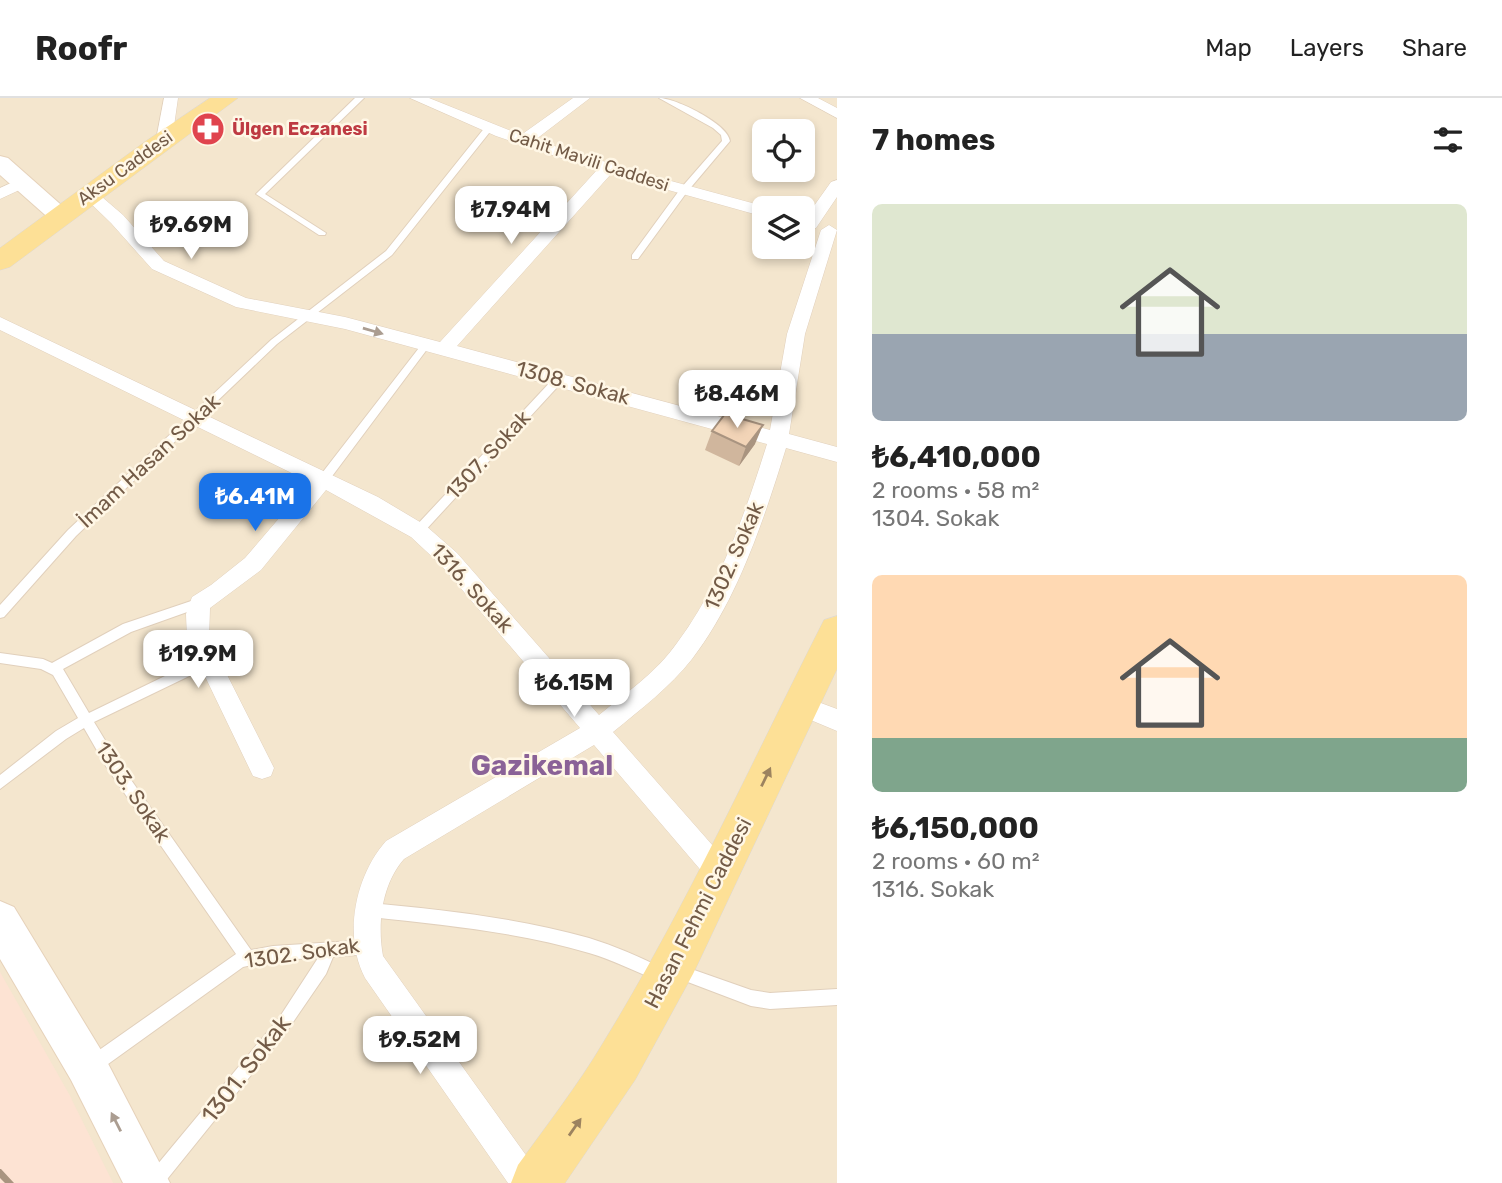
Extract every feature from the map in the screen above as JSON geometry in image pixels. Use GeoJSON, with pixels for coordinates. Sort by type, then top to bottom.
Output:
{"type":"FeatureCollection","features":[{"type":"Feature","properties":{"kind":"main road","name":"Aksu Caddesi"},"geometry":{"type":"LineString","coordinates":[[0,261],[89,194],[226,98]]}},
{"type":"Feature","properties":{"kind":"main road","name":"Hasan Fehmi Caddesi"},"geometry":{"type":"LineString","coordinates":[[536,1183],[618,1063],[668,973],[719,872],[819,713],[837,631]]}},
{"type":"Feature","properties":{"kind":"street"},"geometry":{"type":"LineString","coordinates":[[164,140],[171,98]]}},
{"type":"Feature","properties":{"kind":"street","name":"Cahit Mavili Caddesi"},"geometry":{"type":"LineString","coordinates":[[418,98],[489,128],[608,168],[752,208]]}},
{"type":"Feature","properties":{"kind":"street"},"geometry":{"type":"LineString","coordinates":[[524,140],[583,98]]}},
{"type":"Feature","properties":{"kind":"street"},"geometry":{"type":"LineString","coordinates":[[807,98],[837,114]]}},
{"type":"Feature","properties":{"kind":"street"},"geometry":{"type":"LineString","coordinates":[[0,163],[8,186],[53,221]]}},
{"type":"Feature","properties":{"kind":"street"},"geometry":{"type":"LineString","coordinates":[[434,348],[608,168]]}},
{"type":"Feature","properties":{"kind":"street"},"geometry":{"type":"LineString","coordinates":[[815,214],[837,185]]}},
{"type":"Feature","properties":{"kind":"street","name":"1308. Sokak"},"geometry":{"type":"LineString","coordinates":[[89,194],[117,219],[150,258],[166,269],[242,303],[336,321],[662,407],[742,432],[807,445],[837,455]]}},
{"type":"Feature","properties":{"kind":"street"},"geometry":{"type":"LineString","coordinates":[[778,440],[796,334],[833,231],[815,226]]}},
{"type":"Feature","properties":{"kind":"street","name":"1316. Sokak"},"geometry":{"type":"LineString","coordinates":[[0,323],[371,503],[418,531],[449,559],[719,872]]}},
{"type":"Feature","properties":{"kind":"street","name":"1302. Sokak"},"geometry":{"type":"LineString","coordinates":[[368,947],[377,876],[382,863],[395,850],[597,731],[657,682],[685,650],[706,620],[744,544],[778,440]]}},
{"type":"Feature","properties":{"kind":"street"},"geometry":{"type":"LineString","coordinates":[[262,768],[198,639],[197,614],[200,603],[230,587],[252,568],[323,480]]}},
{"type":"Feature","properties":{"kind":"street"},"geometry":{"type":"LineString","coordinates":[[0,921],[88,1069],[147,1183]]}},
{"type":"Feature","properties":{"kind":"street"},"geometry":{"type":"LineString","coordinates":[[368,947],[369,957],[382,979],[527,1183]]}},
{"type":"Feature","properties":{"kind":"lane"},"geometry":{"type":"LineString","coordinates":[[322,233],[260,194],[360,98]]}},
{"type":"Feature","properties":{"kind":"lane"},"geometry":{"type":"LineString","coordinates":[[635,257],[684,190],[726,141],[726,137],[716,126],[663,98]]}},
{"type":"Feature","properties":{"kind":"lane"},"geometry":{"type":"LineString","coordinates":[[307,317],[389,253],[489,128]]}},
{"type":"Feature","properties":{"kind":"lane","name":"İmam Hasan Sokak"},"geometry":{"type":"LineString","coordinates":[[0,613],[72,533],[274,342],[307,317]]}},
{"type":"Feature","properties":{"kind":"lane"},"geometry":{"type":"LineString","coordinates":[[323,480],[434,348]]}},
{"type":"Feature","properties":{"kind":"lane","name":"1307. Sokak"},"geometry":{"type":"LineString","coordinates":[[418,531],[558,380]]}},
{"type":"Feature","properties":{"kind":"lane"},"geometry":{"type":"LineString","coordinates":[[0,658],[54,668],[127,628],[200,603]]}},
{"type":"Feature","properties":{"kind":"lane"},"geometry":{"type":"LineString","coordinates":[[0,783],[61,735],[86,720],[208,661]]}},
{"type":"Feature","properties":{"kind":"lane","name":"1303. Sokak"},"geometry":{"type":"LineString","coordinates":[[54,668],[112,764],[247,958]]}},
{"type":"Feature","properties":{"kind":"lane"},"geometry":{"type":"LineString","coordinates":[[371,910],[508,926],[615,954],[751,998],[794,1001],[837,997]]}},
{"type":"Feature","properties":{"kind":"lane","name":"1302. Sokak"},"geometry":{"type":"LineString","coordinates":[[88,1069],[226,968],[247,958],[273,953],[368,947]]}},
{"type":"Feature","properties":{"kind":"lane","name":"1301. Sokak"},"geometry":{"type":"LineString","coordinates":[[153,1183],[284,1023],[321,969],[329,949]]}},
{"type":"Feature","properties":{"kind":"shaded area"},"geometry":{"type":"Polygon","coordinates":[[[0,98],[837,98],[837,1183],[0,1183],[0,98]]]}},
{"type":"Feature","properties":{"kind":"shaded area"},"geometry":{"type":"Polygon","coordinates":[[[0,972],[69,1094],[113,1183],[0,1183],[0,972]]]}},
{"type":"Feature","properties":{"kind":"building"},"geometry":{"type":"Polygon","coordinates":[[[725,414],[763,425],[746,447],[712,431],[725,414]]]}},
{"type":"Feature","properties":{"kind":"place","name":"Ülgen Eczanesi"},"geometry":{"type":"Point","coordinates":[208,129]}},
{"type":"Feature","properties":{"kind":"district","name":"Gazikemal"},"geometry":{"type":"Point","coordinates":[542,765]}}]}
